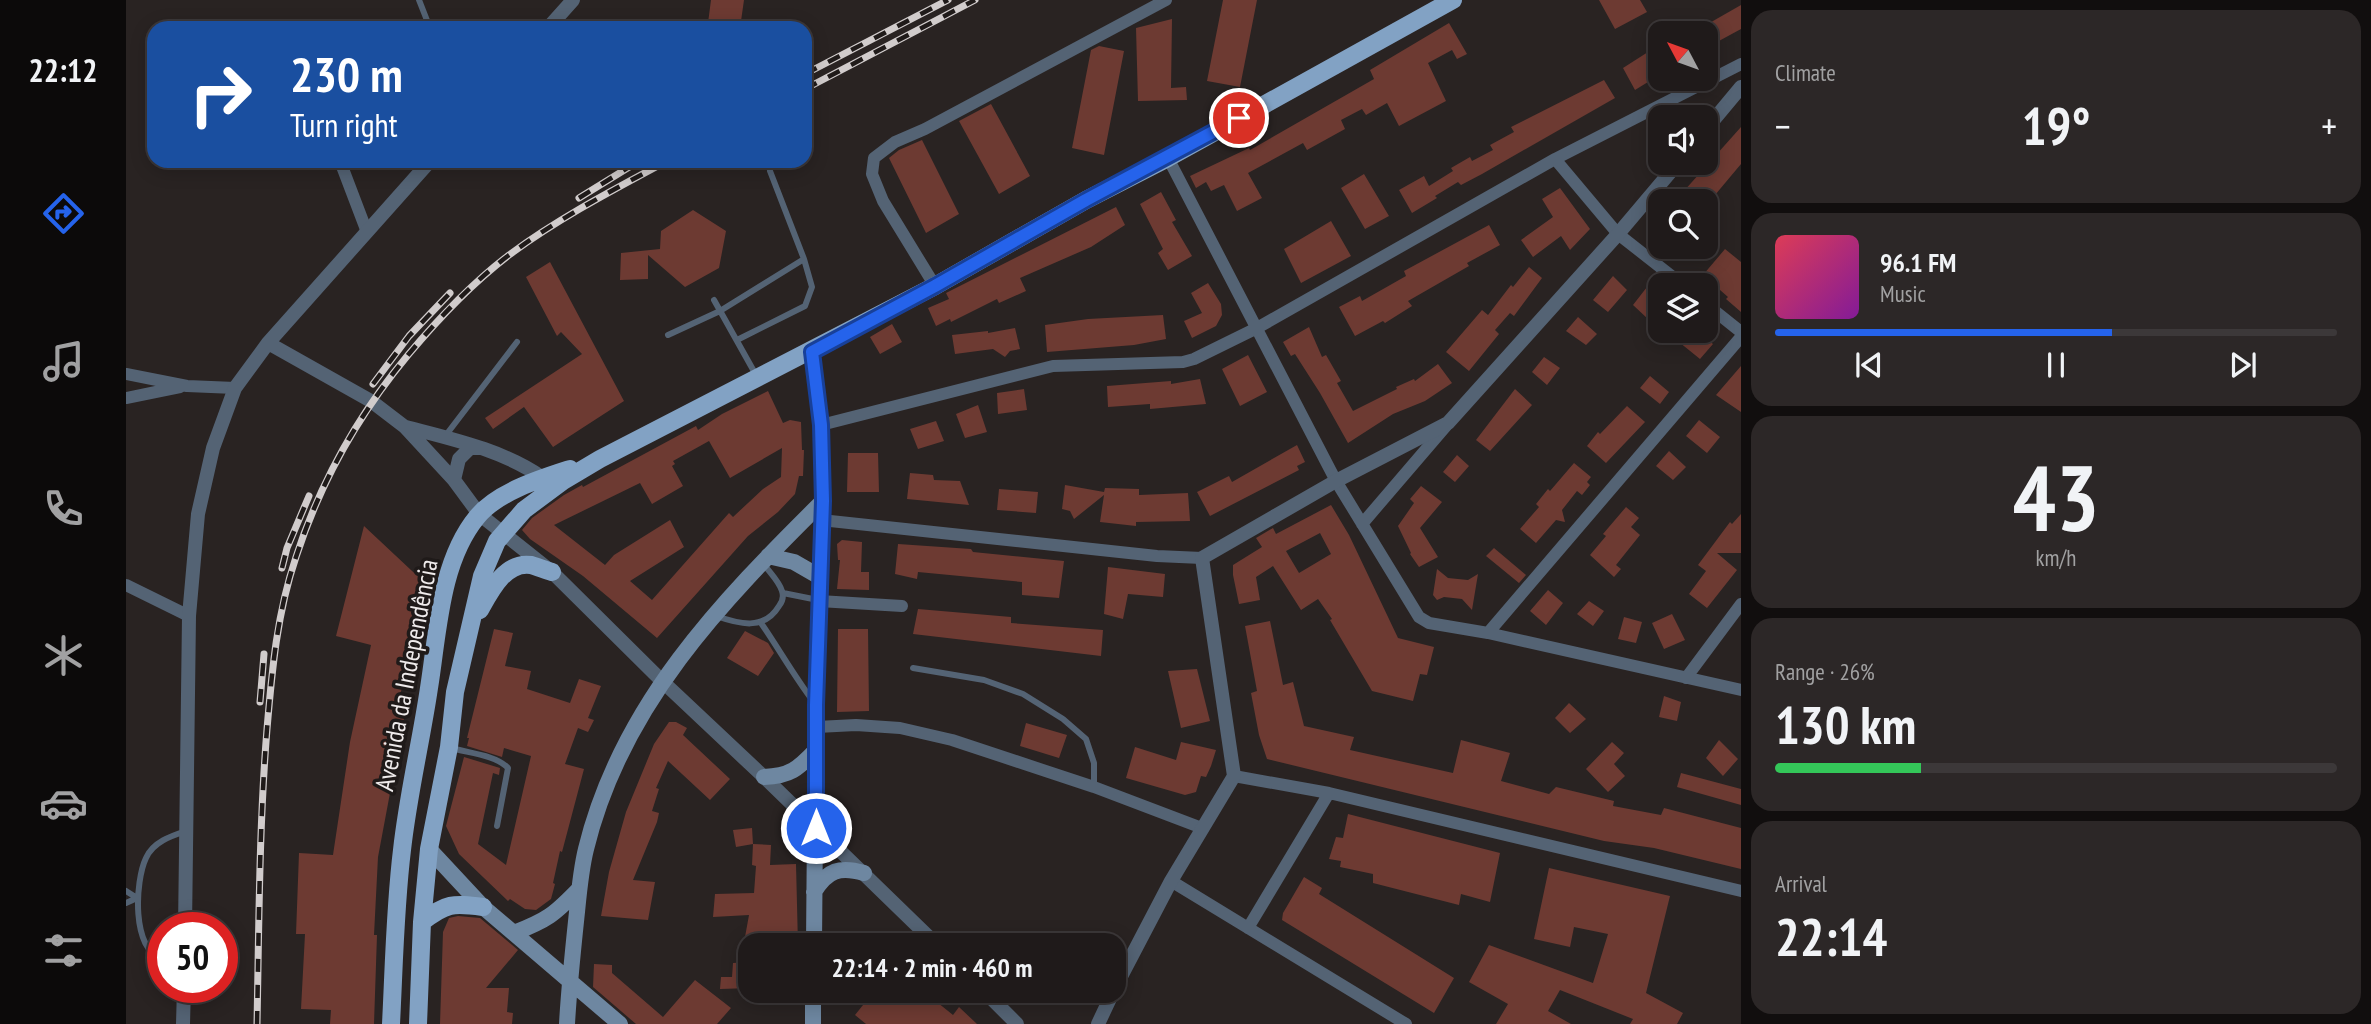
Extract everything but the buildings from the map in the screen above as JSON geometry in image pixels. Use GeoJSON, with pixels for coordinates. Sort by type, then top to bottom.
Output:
{"type":"FeatureCollection","features":[{"type":"Feature","properties":{"kind":"main road"},"geometry":{"type":"LineString","coordinates":[[600,459],[812,352],[935,286],[1086,200],[1168,158],[1452,0]]}},
{"type":"Feature","properties":{"kind":"main road"},"geometry":{"type":"LineString","coordinates":[[812,352],[821,425],[823,501],[816,705],[814,933]]}},
{"type":"Feature","properties":{"kind":"main road","name":"Avenida da Independência"},"geometry":{"type":"LineString","coordinates":[[391,1024],[401,852],[445,590],[460,544],[480,514],[513,492],[542,478],[600,459]]}},
{"type":"Feature","properties":{"kind":"main road","name":"Avenida da Independência"},"geometry":{"type":"LineString","coordinates":[[418,1024],[422,922],[429,849],[449,747],[455,692],[490,554],[503,533],[524,510],[545,493],[600,459]]}},
{"type":"Feature","properties":{"kind":"main road"},"geometry":{"type":"LineString","coordinates":[[567,1024],[569,981],[585,852],[604,788],[623,747],[662,681],[713,615],[823,501]]}},
{"type":"Feature","properties":{"kind":"main road"},"geometry":{"type":"LineString","coordinates":[[765,559],[794,562],[820,577]]}},
{"type":"Feature","properties":{"kind":"main road"},"geometry":{"type":"LineString","coordinates":[[470,629],[488,595],[509,571],[518,566],[529,565],[552,572]]}},
{"type":"Feature","properties":{"kind":"main road"},"geometry":{"type":"LineString","coordinates":[[429,690],[455,692]]}},
{"type":"Feature","properties":{"kind":"main road"},"geometry":{"type":"LineString","coordinates":[[764,777],[783,776],[794,771],[816,750]]}},
{"type":"Feature","properties":{"kind":"main road"},"geometry":{"type":"LineString","coordinates":[[429,849],[483,907],[620,1024]]}},
{"type":"Feature","properties":{"kind":"main road"},"geometry":{"type":"LineString","coordinates":[[814,892],[822,879],[843,868],[864,873]]}},
{"type":"Feature","properties":{"kind":"main road"},"geometry":{"type":"LineString","coordinates":[[514,933],[552,916],[579,890]]}},
{"type":"Feature","properties":{"kind":"main road"},"geometry":{"type":"LineString","coordinates":[[422,922],[443,906],[455,904],[483,907]]}},
{"type":"Feature","properties":{"kind":"main road"},"geometry":{"type":"LineString","coordinates":[[813,1003],[813,1024]]}},
{"type":"Feature","properties":{"kind":"street"},"geometry":{"type":"LineString","coordinates":[[554,21],[573,0]]}},
{"type":"Feature","properties":{"kind":"street"},"geometry":{"type":"LineString","coordinates":[[935,286],[884,201],[872,174],[874,158],[895,142],[937,123],[1166,0]]}},
{"type":"Feature","properties":{"kind":"street"},"geometry":{"type":"LineString","coordinates":[[821,425],[1054,366],[1182,362],[1194,359],[1256,328],[1555,159],[1741,64]]}},
{"type":"Feature","properties":{"kind":"street"},"geometry":{"type":"LineString","coordinates":[[1718,115],[1741,88]]}},
{"type":"Feature","properties":{"kind":"street"},"geometry":{"type":"LineString","coordinates":[[1168,158],[1336,481],[1419,617],[1429,623],[1488,633],[1741,690]]}},
{"type":"Feature","properties":{"kind":"street"},"geometry":{"type":"LineString","coordinates":[[1555,159],[1618,234],[1668,273]]}},
{"type":"Feature","properties":{"kind":"street"},"geometry":{"type":"LineString","coordinates":[[343,168],[367,232]]}},
{"type":"Feature","properties":{"kind":"street"},"geometry":{"type":"LineString","coordinates":[[185,912],[189,616],[198,514],[213,448],[235,388],[268,343],[424,168]]}},
{"type":"Feature","properties":{"kind":"street"},"geometry":{"type":"LineString","coordinates":[[1362,524],[1668,175]]}},
{"type":"Feature","properties":{"kind":"street"},"geometry":{"type":"LineString","coordinates":[[1718,314],[1741,332]]}},
{"type":"Feature","properties":{"kind":"street"},"geometry":{"type":"LineString","coordinates":[[1488,633],[1741,337]]}},
{"type":"Feature","properties":{"kind":"street"},"geometry":{"type":"LineString","coordinates":[[268,343],[371,401],[405,427],[454,480],[480,514],[552,572],[925,933]]}},
{"type":"Feature","properties":{"kind":"street"},"geometry":{"type":"LineString","coordinates":[[126,374],[187,386],[235,388]]}},
{"type":"Feature","properties":{"kind":"street"},"geometry":{"type":"LineString","coordinates":[[126,398],[187,386]]}},
{"type":"Feature","properties":{"kind":"street"},"geometry":{"type":"LineString","coordinates":[[821,520],[1157,556],[1202,558],[1336,481],[1448,423]]}},
{"type":"Feature","properties":{"kind":"street"},"geometry":{"type":"LineString","coordinates":[[405,427],[478,447],[511,460],[542,478]]}},
{"type":"Feature","properties":{"kind":"street"},"geometry":{"type":"LineString","coordinates":[[454,480],[459,459],[470,448],[478,447]]}},
{"type":"Feature","properties":{"kind":"street"},"geometry":{"type":"LineString","coordinates":[[1126,966],[1171,881],[1234,776],[1202,558]]}},
{"type":"Feature","properties":{"kind":"street"},"geometry":{"type":"LineString","coordinates":[[126,585],[189,616]]}},
{"type":"Feature","properties":{"kind":"street"},"geometry":{"type":"LineString","coordinates":[[819,601],[902,606]]}},
{"type":"Feature","properties":{"kind":"street"},"geometry":{"type":"LineString","coordinates":[[1686,678],[1741,604]]}},
{"type":"Feature","properties":{"kind":"street"},"geometry":{"type":"LineString","coordinates":[[817,727],[856,725],[900,729],[953,740],[1094,787],[1202,828]]}},
{"type":"Feature","properties":{"kind":"street"},"geometry":{"type":"LineString","coordinates":[[1234,776],[1329,793],[1741,891]]}},
{"type":"Feature","properties":{"kind":"street"},"geometry":{"type":"LineString","coordinates":[[1248,928],[1329,793]]}},
{"type":"Feature","properties":{"kind":"street"},"geometry":{"type":"LineString","coordinates":[[1171,881],[1406,1024]]}},
{"type":"Feature","properties":{"kind":"street"},"geometry":{"type":"LineString","coordinates":[[183,1024],[184,1003]]}},
{"type":"Feature","properties":{"kind":"street"},"geometry":{"type":"LineString","coordinates":[[996,1003],[1017,1024]]}},
{"type":"Feature","properties":{"kind":"street"},"geometry":{"type":"LineString","coordinates":[[1098,1024],[1108,1003]]}},
{"type":"Feature","properties":{"kind":"lane"},"geometry":{"type":"LineString","coordinates":[[419,0],[427,21]]}},
{"type":"Feature","properties":{"kind":"lane"},"geometry":{"type":"LineString","coordinates":[[737,340],[804,306],[812,287],[770,172]]}},
{"type":"Feature","properties":{"kind":"lane"},"geometry":{"type":"LineString","coordinates":[[668,335],[720,311],[804,259]]}},
{"type":"Feature","properties":{"kind":"lane"},"geometry":{"type":"LineString","coordinates":[[714,300],[758,379]]}},
{"type":"Feature","properties":{"kind":"lane"},"geometry":{"type":"LineString","coordinates":[[445,437],[517,341]]}},
{"type":"Feature","properties":{"kind":"lane"},"geometry":{"type":"LineString","coordinates":[[713,615],[752,625],[761,623],[774,614],[783,601],[783,593],[765,559]]}},
{"type":"Feature","properties":{"kind":"lane"},"geometry":{"type":"LineString","coordinates":[[783,593],[819,601]]}},
{"type":"Feature","properties":{"kind":"lane"},"geometry":{"type":"LineString","coordinates":[[761,623],[796,679],[816,705]]}},
{"type":"Feature","properties":{"kind":"lane"},"geometry":{"type":"LineString","coordinates":[[913,668],[984,680],[1023,694],[1063,719],[1086,739],[1094,763],[1094,787]]}},
{"type":"Feature","properties":{"kind":"lane"},"geometry":{"type":"LineString","coordinates":[[449,747],[504,763],[508,768],[497,826]]}},
{"type":"Feature","properties":{"kind":"lane"},"geometry":{"type":"LineString","coordinates":[[147,945],[142,939],[137,898],[146,857],[163,839],[186,831]]}},
{"type":"Feature","properties":{"kind":"lane"},"geometry":{"type":"LineString","coordinates":[[126,891],[137,898]]}},
{"type":"Feature","properties":{"kind":"lane"},"geometry":{"type":"LineString","coordinates":[[126,903],[137,898]]}},
{"type":"Feature","properties":{"kind":"railway"},"geometry":{"type":"LineString","coordinates":[[812,70],[948,0]]}},
{"type":"Feature","properties":{"kind":"railway"},"geometry":{"type":"LineString","coordinates":[[812,85],[975,0]]}},
{"type":"Feature","properties":{"kind":"railway"},"geometry":{"type":"LineString","coordinates":[[579,198],[628,168]]}},
{"type":"Feature","properties":{"kind":"railway"},"geometry":{"type":"LineString","coordinates":[[257,1024],[262,803],[273,663],[290,578],[306,530],[329,476],[357,426],[390,378],[431,328],[468,290],[509,255],[547,229],[654,168]]}},
{"type":"Feature","properties":{"kind":"railway"},"geometry":{"type":"LineString","coordinates":[[373,384],[409,336],[450,293]]}},
{"type":"Feature","properties":{"kind":"railway"},"geometry":{"type":"LineString","coordinates":[[282,568],[287,548],[309,496]]}},
{"type":"Feature","properties":{"kind":"railway"},"geometry":{"type":"LineString","coordinates":[[260,702],[264,654]]}},
{"type":"Feature","properties":{"kind":"route"},"geometry":{"type":"LineString","coordinates":[[816,828],[816,705],[823,501],[821,425],[812,352],[1239,118]]}}]}
